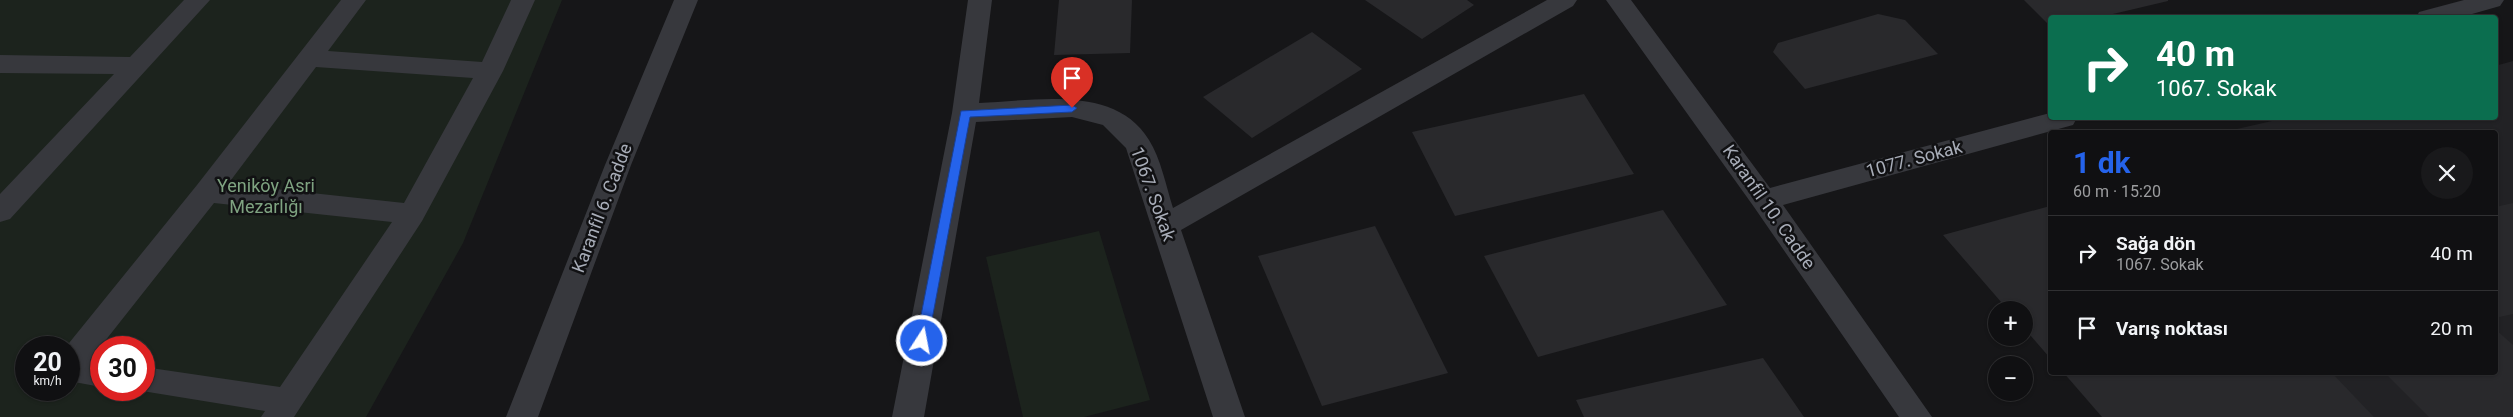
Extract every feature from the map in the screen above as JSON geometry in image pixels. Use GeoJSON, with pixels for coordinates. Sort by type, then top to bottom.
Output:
{"type":"FeatureCollection","features":[{"type":"Feature","properties":{"kind":"street"},"geometry":{"type":"LineString","coordinates":[[0,212],[198,0]]}},
{"type":"Feature","properties":{"kind":"street"},"geometry":{"type":"LineString","coordinates":[[80,350],[207,192],[354,0]]}},
{"type":"Feature","properties":{"kind":"street"},"geometry":{"type":"LineString","coordinates":[[155,382],[282,409],[412,214],[490,71],[523,0]]}},
{"type":"Feature","properties":{"kind":"street","name":"Karanfil 6. Cadde"},"geometry":{"type":"LineString","coordinates":[[522,417],[618,165],[686,0]]}},
{"type":"Feature","properties":{"kind":"street"},"geometry":{"type":"LineString","coordinates":[[908,417],[965,114],[980,0]]}},
{"type":"Feature","properties":{"kind":"street"},"geometry":{"type":"LineString","coordinates":[[1166,226],[1565,0]]}},
{"type":"Feature","properties":{"kind":"street","name":"Karanfil 10. Cadde"},"geometry":{"type":"LineString","coordinates":[[1618,0],[1764,200],[1916,417]]}},
{"type":"Feature","properties":{"kind":"street"},"geometry":{"type":"LineString","coordinates":[[2438,15],[2488,0]]}},
{"type":"Feature","properties":{"kind":"street"},"geometry":{"type":"LineString","coordinates":[[309,58],[490,71]]}},
{"type":"Feature","properties":{"kind":"street"},"geometry":{"type":"LineString","coordinates":[[0,64],[135,66]]}},
{"type":"Feature","properties":{"kind":"street","name":"1067. Sokak"},"geometry":{"type":"LineString","coordinates":[[965,114],[1072,108],[1112,118],[1138,144],[1229,417]]}},
{"type":"Feature","properties":{"kind":"street","name":"1077. Sokak"},"geometry":{"type":"LineString","coordinates":[[1764,200],[2057,120]]}},
{"type":"Feature","properties":{"kind":"street"},"geometry":{"type":"LineString","coordinates":[[207,192],[412,214]]}},
{"type":"Feature","properties":{"kind":"shaded area"},"geometry":{"type":"Polygon","coordinates":[[[2513,61],[2513,417],[2366,417],[2327,375],[2498,375],[2498,130],[2233,130],[2276,120],[2498,120],[2498,65],[2513,61]]]}},
{"type":"Feature","properties":{"kind":"green space","name":"Yeniköy Asri Mezarlığı"},"geometry":{"type":"Polygon","coordinates":[[[0,0],[562,0],[463,243],[366,417],[0,417],[0,0]]]}},
{"type":"Feature","properties":{"kind":"green space"},"geometry":{"type":"Polygon","coordinates":[[[1099,231],[1150,400],[1084,417],[1023,417],[986,257],[1099,231]]]}},
{"type":"Feature","properties":{"kind":"building"},"geometry":{"type":"Polygon","coordinates":[[[1059,0],[1132,0],[1130,53],[1054,55],[1059,0]]]}},
{"type":"Feature","properties":{"kind":"building"},"geometry":{"type":"Polygon","coordinates":[[[1365,0],[1467,0],[1474,5],[1422,39],[1365,0]]]}},
{"type":"Feature","properties":{"kind":"building"},"geometry":{"type":"Polygon","coordinates":[[[2024,0],[2168,0],[2109,15],[2048,15],[2048,24],[2024,0]]]}},
{"type":"Feature","properties":{"kind":"building"},"geometry":{"type":"Polygon","coordinates":[[[1878,14],[1905,20],[1938,54],[1805,89],[1773,52],[1778,43],[1878,14]]]}},
{"type":"Feature","properties":{"kind":"building"},"geometry":{"type":"Polygon","coordinates":[[[1312,32],[1362,69],[1252,138],[1203,97],[1312,32]]]}},
{"type":"Feature","properties":{"kind":"building"},"geometry":{"type":"Polygon","coordinates":[[[1584,94],[1634,174],[1455,216],[1412,132],[1584,94]]]}},
{"type":"Feature","properties":{"kind":"building"},"geometry":{"type":"Polygon","coordinates":[[[2513,203],[2513,314],[2498,317],[2498,206],[2513,203]]]}},
{"type":"Feature","properties":{"kind":"building"},"geometry":{"type":"Polygon","coordinates":[[[2048,207],[2048,356],[2033,338],[2033,301],[2000,301],[1943,235],[2048,207]]]}},
{"type":"Feature","properties":{"kind":"building"},"geometry":{"type":"Polygon","coordinates":[[[1663,210],[1727,305],[1538,357],[1484,256],[1663,210]]]}},
{"type":"Feature","properties":{"kind":"building"},"geometry":{"type":"Polygon","coordinates":[[[1375,226],[1448,373],[1322,406],[1258,256],[1375,226]]]}},
{"type":"Feature","properties":{"kind":"building"},"geometry":{"type":"Polygon","coordinates":[[[2498,332],[2513,345],[2513,417],[2429,417],[2387,375],[2498,375],[2498,332]]]}},
{"type":"Feature","properties":{"kind":"building"},"geometry":{"type":"Polygon","coordinates":[[[1763,358],[1804,417],[1584,417],[1576,400],[1763,358]]]}},
{"type":"Feature","properties":{"kind":"building"},"geometry":{"type":"Polygon","coordinates":[[[2066,375],[2334,375],[2374,417],[2102,417],[2066,375]]]}},
{"type":"Feature","properties":{"kind":"route"},"geometry":{"type":"LineString","coordinates":[[922,341],[965,114],[1072,108]]}}]}
